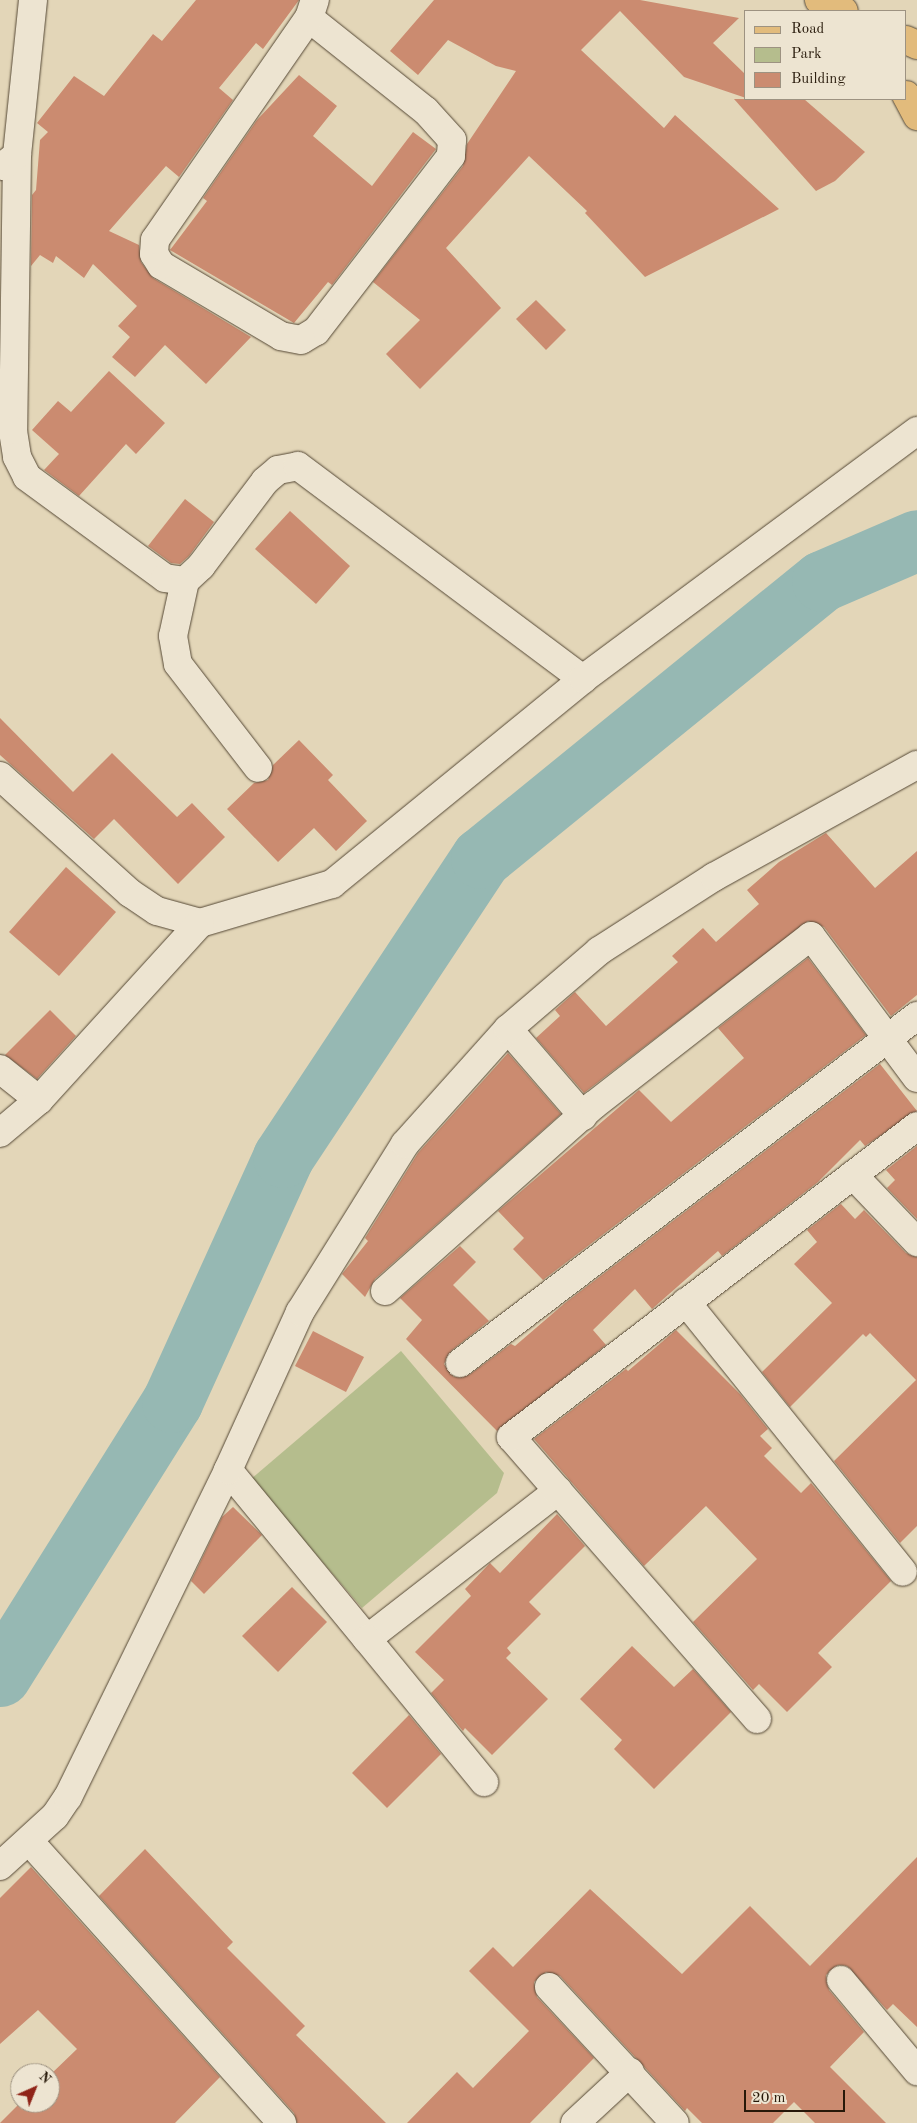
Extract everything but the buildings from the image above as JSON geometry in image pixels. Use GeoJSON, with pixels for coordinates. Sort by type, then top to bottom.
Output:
{"type":"FeatureCollection","features":[{"type":"Feature","properties":{"kind":"main road"},"geometry":{"type":"LineString","coordinates":[[819,0],[842,10]]}},
{"type":"Feature","properties":{"kind":"main road"},"geometry":{"type":"LineString","coordinates":[[907,97],[917,116]]}},
{"type":"Feature","properties":{"kind":"street"},"geometry":{"type":"LineString","coordinates":[[33,0],[9,162],[12,430],[17,457],[27,477],[165,578],[185,581]]}},
{"type":"Feature","properties":{"kind":"street"},"geometry":{"type":"LineString","coordinates":[[312,9],[426,111],[452,140],[451,156],[316,331],[301,340],[281,336],[161,264],[154,254],[155,240],[312,9]]}},
{"type":"Feature","properties":{"kind":"street"},"geometry":{"type":"LineString","coordinates":[[0,1133],[39,1100],[200,923],[332,884],[583,679],[917,431]]}},
{"type":"Feature","properties":{"kind":"street"},"geometry":{"type":"LineString","coordinates":[[258,768],[178,664],[173,636],[185,581],[201,566],[265,481],[278,470],[298,466],[583,679]]}},
{"type":"Feature","properties":{"kind":"street"},"geometry":{"type":"LineString","coordinates":[[0,1866],[29,1841],[68,1797],[228,1470],[300,1312],[405,1144],[508,1029],[607,946],[714,877],[917,765]]}},
{"type":"Feature","properties":{"kind":"street"},"geometry":{"type":"LineString","coordinates":[[0,776],[130,893],[157,911],[200,923]]}},
{"type":"Feature","properties":{"kind":"street"},"geometry":{"type":"LineString","coordinates":[[385,1291],[583,1116],[811,936],[917,1078]]}},
{"type":"Feature","properties":{"kind":"street"},"geometry":{"type":"LineString","coordinates":[[460,1363],[889,1040],[917,1016]]}},
{"type":"Feature","properties":{"kind":"street"},"geometry":{"type":"LineString","coordinates":[[508,1029],[583,1116]]}},
{"type":"Feature","properties":{"kind":"street"},"geometry":{"type":"LineString","coordinates":[[0,1069],[39,1100]]}},
{"type":"Feature","properties":{"kind":"street"},"geometry":{"type":"LineString","coordinates":[[757,1719],[511,1437],[917,1126]]}},
{"type":"Feature","properties":{"kind":"street"},"geometry":{"type":"LineString","coordinates":[[853,1175],[917,1242]]}},
{"type":"Feature","properties":{"kind":"street"},"geometry":{"type":"LineString","coordinates":[[686,1302],[903,1572]]}},
{"type":"Feature","properties":{"kind":"street"},"geometry":{"type":"LineString","coordinates":[[228,1470],[484,1782]]}},
{"type":"Feature","properties":{"kind":"street"},"geometry":{"type":"LineString","coordinates":[[367,1639],[558,1491]]}},
{"type":"Feature","properties":{"kind":"street"},"geometry":{"type":"LineString","coordinates":[[29,1841],[282,2123]]}},
{"type":"Feature","properties":{"kind":"street"},"geometry":{"type":"LineString","coordinates":[[841,1980],[917,2071]]}},
{"type":"Feature","properties":{"kind":"street"},"geometry":{"type":"LineString","coordinates":[[549,1988],[630,2072],[675,2123]]}},
{"type":"Feature","properties":{"kind":"street"},"geometry":{"type":"LineString","coordinates":[[575,2123],[630,2072]]}},
{"type":"Feature","properties":{"kind":"green space"},"geometry":{"type":"Polygon","coordinates":[[[401,1351],[504,1473],[497,1493],[362,1608],[251,1479],[401,1351]]]}},
{"type":"Feature","properties":{"kind":"waterway"},"geometry":{"type":"LineString","coordinates":[[0,1676],[172,1402],[283,1157],[481,858],[822,581],[917,540]]}}]}
